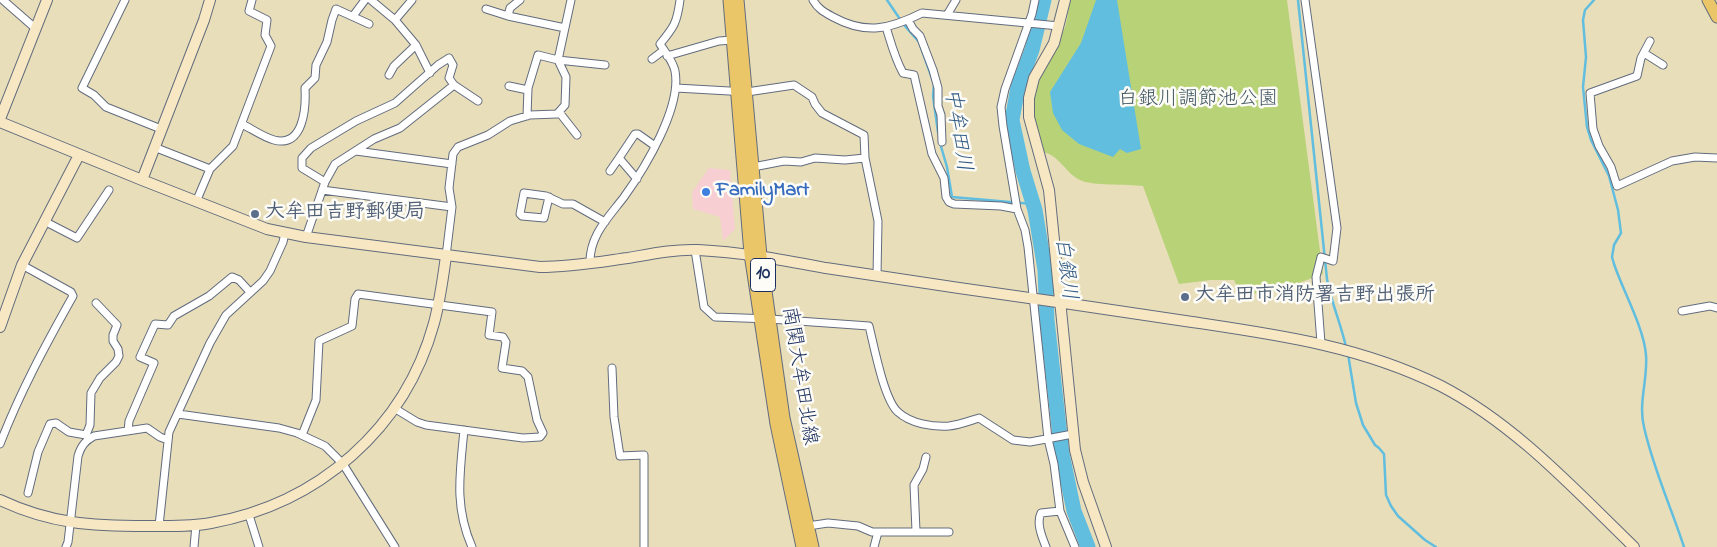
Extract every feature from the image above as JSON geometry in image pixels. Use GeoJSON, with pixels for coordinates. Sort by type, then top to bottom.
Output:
{"type":"FeatureCollection","features":[{"type":"Feature","properties":{"kind":"main road","name":"南関大牟田北線"},"geometry":{"type":"LineString","coordinates":[[729,0],[733,40],[753,167],[755,255]]}},
{"type":"Feature","properties":{"kind":"main road","name":"南関大牟田北線"},"geometry":{"type":"LineString","coordinates":[[738,0],[742,91],[755,255],[784,418],[813,547]]}},
{"type":"Feature","properties":{"kind":"main road"},"geometry":{"type":"LineString","coordinates":[[1708,0],[1717,17]]}},
{"type":"Feature","properties":{"kind":"main road","name":"南関大牟田北線"},"geometry":{"type":"LineString","coordinates":[[765,319],[776,424],[802,547]]}},
{"type":"Feature","properties":{"kind":"street"},"geometry":{"type":"LineString","coordinates":[[3,0],[35,28]]}},
{"type":"Feature","properties":{"kind":"street"},"geometry":{"type":"LineString","coordinates":[[47,0],[0,120],[79,155],[267,229],[306,237],[540,268],[590,264],[660,252],[694,250],[755,255],[877,276],[1035,298],[1321,343],[1370,357],[1412,373],[1466,400],[1522,440],[1634,547]]}},
{"type":"Feature","properties":{"kind":"street"},"geometry":{"type":"LineString","coordinates":[[125,0],[82,88],[94,95],[106,107],[161,129]]}},
{"type":"Feature","properties":{"kind":"street"},"geometry":{"type":"LineString","coordinates":[[142,180],[210,0]]}},
{"type":"Feature","properties":{"kind":"street"},"geometry":{"type":"LineString","coordinates":[[196,202],[210,169],[233,146],[272,46],[265,35],[267,20],[249,11],[252,0]]}},
{"type":"Feature","properties":{"kind":"street"},"geometry":{"type":"LineString","coordinates":[[352,16],[365,0]]}},
{"type":"Feature","properties":{"kind":"street"},"geometry":{"type":"LineString","coordinates":[[371,0],[395,20],[416,45],[430,73]]}},
{"type":"Feature","properties":{"kind":"street"},"geometry":{"type":"LineString","coordinates":[[395,20],[412,0]]}},
{"type":"Feature","properties":{"kind":"street"},"geometry":{"type":"LineString","coordinates":[[506,0],[510,8]]}},
{"type":"Feature","properties":{"kind":"street"},"geometry":{"type":"LineString","coordinates":[[508,16],[510,8],[520,0]]}},
{"type":"Feature","properties":{"kind":"street"},"geometry":{"type":"LineString","coordinates":[[0,500],[26,512],[70,523],[98,526],[209,524],[249,515],[294,496],[316,484],[343,464],[365,444],[394,408],[406,390],[423,356],[434,324],[446,256],[452,207],[449,188],[453,154],[458,147],[488,135],[510,121],[527,116],[557,114],[565,105],[566,77],[558,60],[571,0]]}},
{"type":"Feature","properties":{"kind":"street"},"geometry":{"type":"LineString","coordinates":[[590,264],[590,251],[598,232],[637,179],[673,105],[676,88],[675,71],[660,44],[673,28],[677,19],[680,0]]}},
{"type":"Feature","properties":{"kind":"street"},"geometry":{"type":"LineString","coordinates":[[813,0],[818,9],[852,26],[866,29],[886,28],[922,13],[1056,25]]}},
{"type":"Feature","properties":{"kind":"street"},"geometry":{"type":"LineString","coordinates":[[947,15],[956,0]]}},
{"type":"Feature","properties":{"kind":"street"},"geometry":{"type":"LineString","coordinates":[[1035,0],[1005,89],[1001,107],[1017,205],[1025,230],[1035,298],[1060,511],[1075,547]]}},
{"type":"Feature","properties":{"kind":"street"},"geometry":{"type":"LineString","coordinates":[[1065,0],[1056,25],[1054,43],[1034,78],[1029,98],[1029,107],[1032,130],[1049,190],[1071,434],[1082,482],[1106,547]]}},
{"type":"Feature","properties":{"kind":"street"},"geometry":{"type":"LineString","coordinates":[[1305,0],[1337,228],[1333,261],[1320,257],[1316,277],[1321,343]]}},
{"type":"Feature","properties":{"kind":"street"},"geometry":{"type":"LineString","coordinates":[[242,124],[274,140],[283,140],[293,136],[301,126],[306,102],[305,88],[315,78],[316,65],[327,42],[336,9],[368,24]]}},
{"type":"Feature","properties":{"kind":"street"},"geometry":{"type":"LineString","coordinates":[[486,9],[508,16],[565,28]]}},
{"type":"Feature","properties":{"kind":"street"},"geometry":{"type":"LineString","coordinates":[[904,22],[920,36],[933,70],[938,88],[942,142]]}},
{"type":"Feature","properties":{"kind":"street"},"geometry":{"type":"LineString","coordinates":[[886,28],[903,73],[914,75],[932,154],[944,178],[946,197],[949,202],[954,204],[1017,205]]}},
{"type":"Feature","properties":{"kind":"street"},"geometry":{"type":"LineString","coordinates":[[652,59],[665,53],[719,40],[733,40]]}},
{"type":"Feature","properties":{"kind":"street"},"geometry":{"type":"LineString","coordinates":[[1650,42],[1641,58],[1637,76],[1590,93],[1593,129],[1599,146],[1611,167],[1617,186],[1672,161],[1695,157],[1717,158]]}},
{"type":"Feature","properties":{"kind":"street"},"geometry":{"type":"LineString","coordinates":[[389,75],[394,66],[416,45]]}},
{"type":"Feature","properties":{"kind":"street"},"geometry":{"type":"LineString","coordinates":[[1644,53],[1663,65]]}},
{"type":"Feature","properties":{"kind":"street"},"geometry":{"type":"LineString","coordinates":[[527,116],[528,90],[538,55],[558,60],[605,65]]}},
{"type":"Feature","properties":{"kind":"street"},"geometry":{"type":"LineString","coordinates":[[325,182],[302,168],[302,158],[312,148],[356,121],[395,104],[449,58],[453,65],[449,78],[454,85],[478,101]]}},
{"type":"Feature","properties":{"kind":"street"},"geometry":{"type":"LineString","coordinates":[[306,237],[325,182],[335,164],[374,139],[400,128],[454,85]]}},
{"type":"Feature","properties":{"kind":"street"},"geometry":{"type":"LineString","coordinates":[[509,86],[528,90]]}},
{"type":"Feature","properties":{"kind":"street"},"geometry":{"type":"LineString","coordinates":[[676,88],[742,91],[794,86],[812,97],[822,113],[864,135],[865,158],[878,221],[877,276]]}},
{"type":"Feature","properties":{"kind":"street"},"geometry":{"type":"LineString","coordinates":[[559,112],[577,135]]}},
{"type":"Feature","properties":{"kind":"street"},"geometry":{"type":"LineString","coordinates":[[610,171],[635,134],[638,134],[654,146]]}},
{"type":"Feature","properties":{"kind":"street"},"geometry":{"type":"LineString","coordinates":[[154,147],[210,169]]}},
{"type":"Feature","properties":{"kind":"street"},"geometry":{"type":"LineString","coordinates":[[355,151],[452,164]]}},
{"type":"Feature","properties":{"kind":"street"},"geometry":{"type":"LineString","coordinates":[[0,327],[22,265],[79,155]]}},
{"type":"Feature","properties":{"kind":"street"},"geometry":{"type":"LineString","coordinates":[[619,158],[637,179]]}},
{"type":"Feature","properties":{"kind":"street"},"geometry":{"type":"LineString","coordinates":[[753,167],[784,162],[801,162],[815,158],[845,160],[865,158]]}},
{"type":"Feature","properties":{"kind":"street"},"geometry":{"type":"LineString","coordinates":[[44,221],[77,238],[109,190]]}},
{"type":"Feature","properties":{"kind":"street"},"geometry":{"type":"LineString","coordinates":[[322,190],[452,207]]}},
{"type":"Feature","properties":{"kind":"street"},"geometry":{"type":"LineString","coordinates":[[549,197],[544,218],[522,216],[520,214],[524,193],[549,197],[563,204],[573,204],[605,222]]}},
{"type":"Feature","properties":{"kind":"street"},"geometry":{"type":"LineString","coordinates":[[159,526],[169,432],[210,343],[226,315],[263,281],[270,271],[283,242],[284,233]]}},
{"type":"Feature","properties":{"kind":"street"},"geometry":{"type":"LineString","coordinates":[[694,250],[704,307],[715,317],[868,326],[889,397],[897,412],[912,421],[949,426],[979,418],[1013,440],[1030,442],[1071,434]]}},
{"type":"Feature","properties":{"kind":"street"},"geometry":{"type":"LineString","coordinates":[[0,444],[10,416],[32,369],[73,296],[71,292],[22,265]]}},
{"type":"Feature","properties":{"kind":"street"},"geometry":{"type":"LineString","coordinates":[[128,431],[129,421],[154,363],[140,357],[155,324],[168,325],[174,316],[209,296],[232,277],[239,280],[250,292]]}},
{"type":"Feature","properties":{"kind":"street"},"geometry":{"type":"LineString","coordinates":[[302,435],[316,400],[319,341],[352,326],[355,299],[358,294],[492,312],[489,335],[503,337],[506,342],[502,368],[522,371],[528,377],[537,420],[543,433],[540,437],[524,438],[426,426],[394,408]]}},
{"type":"Feature","properties":{"kind":"street"},"geometry":{"type":"LineString","coordinates":[[66,547],[78,456],[87,437],[90,425],[91,393],[100,378],[116,362],[119,356],[118,349],[113,341],[117,325],[96,303]]}},
{"type":"Feature","properties":{"kind":"street"},"geometry":{"type":"LineString","coordinates":[[1682,311],[1710,306],[1717,308]]}},
{"type":"Feature","properties":{"kind":"street"},"geometry":{"type":"LineString","coordinates":[[612,368],[614,416],[620,456],[644,455],[644,547]]}},
{"type":"Feature","properties":{"kind":"street"},"geometry":{"type":"LineString","coordinates":[[178,414],[279,428],[302,435],[325,446],[343,464],[395,547]]}},
{"type":"Feature","properties":{"kind":"street"},"geometry":{"type":"LineString","coordinates":[[28,492],[38,452],[50,424],[56,423],[68,432],[87,437],[147,428],[168,440]]}},
{"type":"Feature","properties":{"kind":"street"},"geometry":{"type":"LineString","coordinates":[[464,430],[458,484],[463,522],[472,547]]}},
{"type":"Feature","properties":{"kind":"street"},"geometry":{"type":"LineString","coordinates":[[916,531],[914,485],[923,469],[926,457]]}},
{"type":"Feature","properties":{"kind":"street"},"geometry":{"type":"LineString","coordinates":[[1046,547],[1041,534],[1039,517],[1041,513],[1060,511]]}},
{"type":"Feature","properties":{"kind":"street"},"geometry":{"type":"LineString","coordinates":[[249,515],[259,547]]}},
{"type":"Feature","properties":{"kind":"street"},"geometry":{"type":"LineString","coordinates":[[808,526],[828,523],[858,526],[872,532],[949,532]]}},
{"type":"Feature","properties":{"kind":"street"},"geometry":{"type":"LineString","coordinates":[[194,547],[196,525]]}},
{"type":"Feature","properties":{"kind":"street"},"geometry":{"type":"LineString","coordinates":[[874,547],[878,532]]}},
{"type":"Feature","properties":{"kind":"shaded area"},"geometry":{"type":"Polygon","coordinates":[[[709,168],[730,170],[735,229],[723,241],[720,217],[693,209],[692,192],[709,168]]]}},
{"type":"Feature","properties":{"kind":"green space","name":"白銀川調節池公園"},"geometry":{"type":"Polygon","coordinates":[[[1070,0],[1287,0],[1323,274],[1277,291],[1241,295],[1234,280],[1211,280],[1179,284],[1143,186],[1085,182],[1070,173],[1053,156],[1042,152],[1034,114],[1034,94],[1039,75],[1065,27],[1070,0]]]}},
{"type":"Feature","properties":{"kind":"water"},"geometry":{"type":"Polygon","coordinates":[[[1096,0],[1117,0],[1141,149],[1127,153],[1120,149],[1113,157],[1079,144],[1062,130],[1053,113],[1050,92],[1081,43],[1096,0]]]}},
{"type":"Feature","properties":{"kind":"waterway","name":"中牟田川"},"geometry":{"type":"LineString","coordinates":[[887,0],[904,25],[919,42],[934,84],[933,96],[938,132]]}},
{"type":"Feature","properties":{"kind":"waterway","name":"白銀川"},"geometry":{"type":"LineString","coordinates":[[1044,0],[1032,50],[1018,87],[1012,120],[1023,171],[1035,210],[1045,270],[1047,320],[1062,454],[1074,511],[1088,547]]}},
{"type":"Feature","properties":{"kind":"waterway"},"geometry":{"type":"LineString","coordinates":[[1298,0],[1327,279],[1346,347]]}},
{"type":"Feature","properties":{"kind":"waterway"},"geometry":{"type":"LineString","coordinates":[[1594,0],[1585,10],[1583,20],[1586,57],[1583,87],[1587,127],[1591,140],[1609,176],[1618,210],[1621,233],[1614,245],[1612,257],[1644,344],[1646,355],[1642,409],[1644,427],[1657,472],[1684,547]]}},
{"type":"Feature","properties":{"kind":"waterway","name":"中牟田川"},"geometry":{"type":"LineString","coordinates":[[940,143],[947,167],[952,197],[1033,204]]}},
{"type":"Feature","properties":{"kind":"waterway"},"geometry":{"type":"LineString","coordinates":[[1348,354],[1356,403],[1363,425],[1375,445],[1384,454],[1386,495],[1391,506],[1398,516],[1425,540],[1436,547]]}},
{"type":"Feature","properties":{"kind":"place","name":"FamilyMart"},"geometry":{"type":"Point","coordinates":[706,192]}},
{"type":"Feature","properties":{"kind":"place","name":"大牟田吉野郵便局"},"geometry":{"type":"Point","coordinates":[255,214]}},
{"type":"Feature","properties":{"kind":"place","name":"大牟田市消防署吉野出張所"},"geometry":{"type":"Point","coordinates":[1185,297]}}]}
